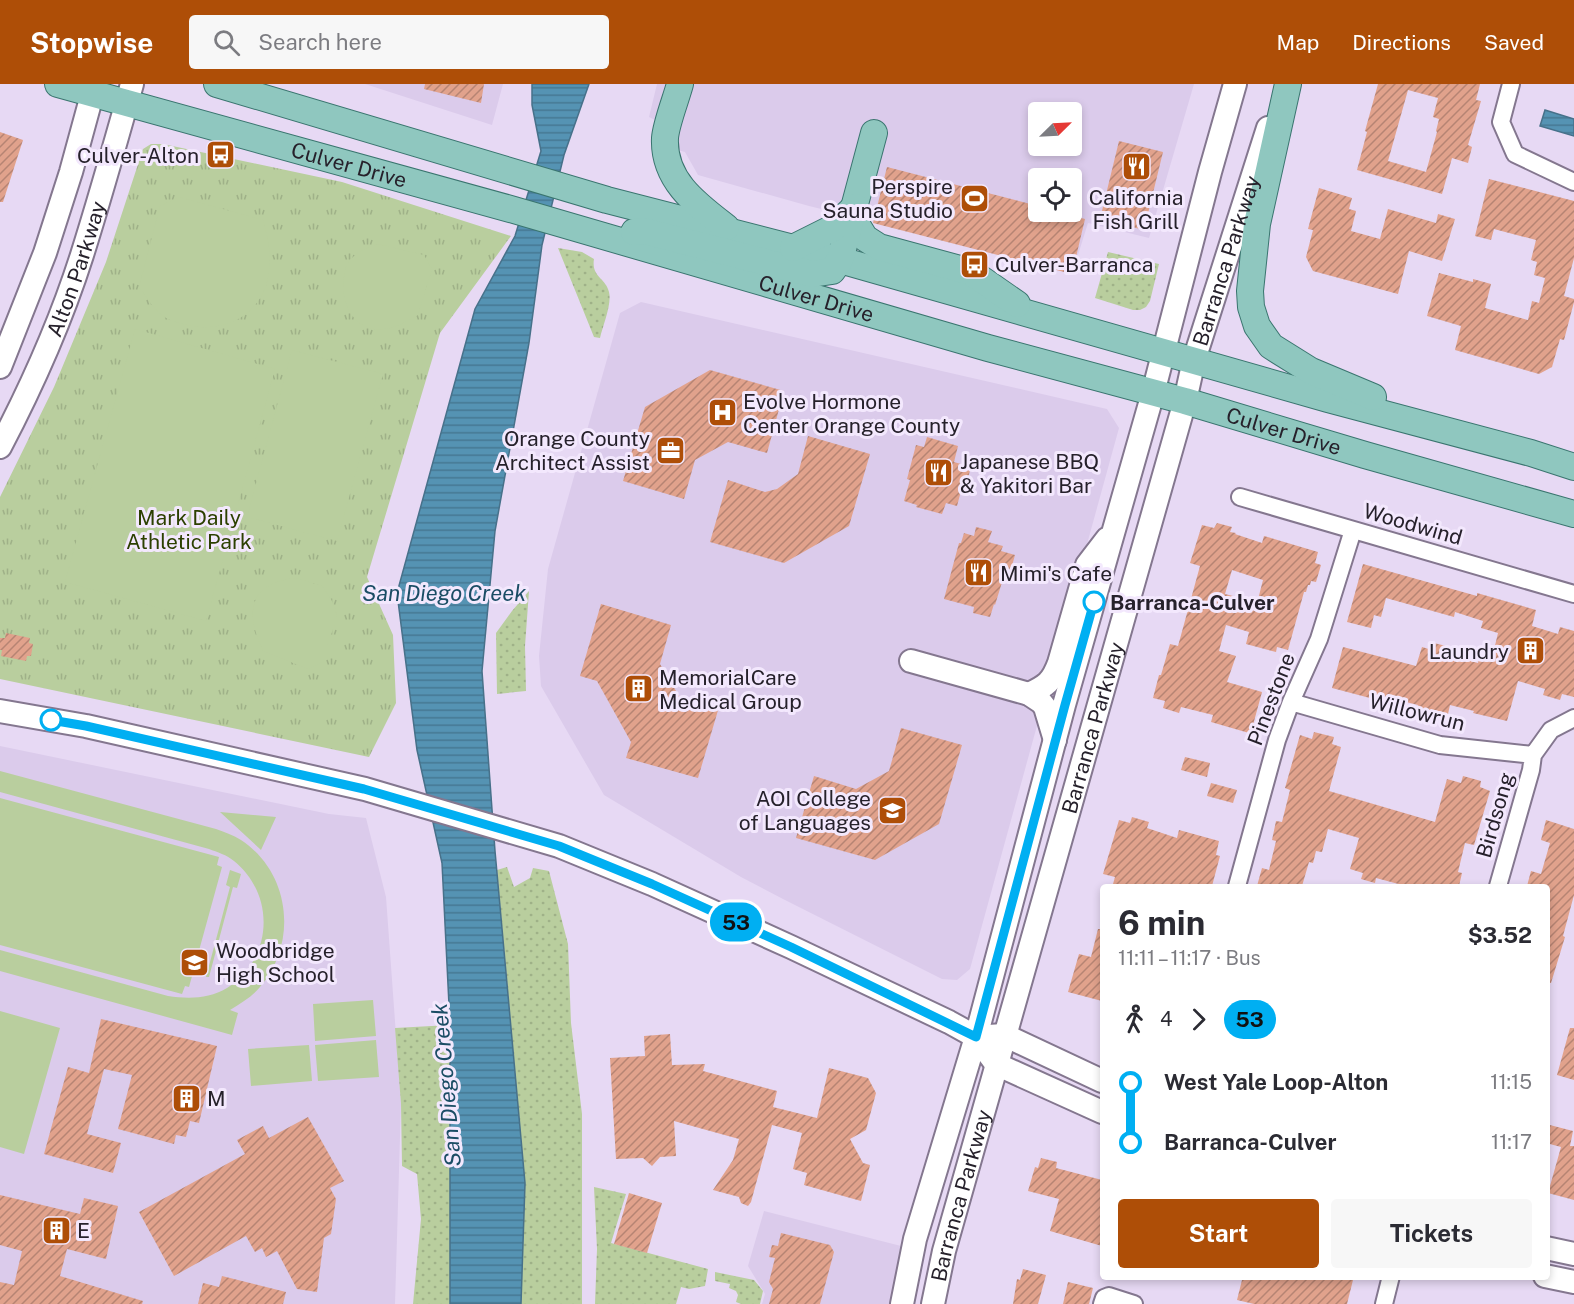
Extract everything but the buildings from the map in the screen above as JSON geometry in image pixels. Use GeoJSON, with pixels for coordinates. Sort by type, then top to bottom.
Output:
{"type":"FeatureCollection","features":[{"type":"Feature","properties":{"kind":"main road","name":"Culver Drive"},"geometry":{"type":"LineString","coordinates":[[58,84],[129,94],[607,238],[988,348],[1185,401],[1354,452],[1574,514]]}},
{"type":"Feature","properties":{"kind":"main road","name":"Culver Drive"},"geometry":{"type":"LineString","coordinates":[[217,84],[247,89],[606,200],[840,260],[1328,399],[1531,453],[1574,467]]}},
{"type":"Feature","properties":{"kind":"main road"},"geometry":{"type":"LineString","coordinates":[[680,84],[665,136],[665,155],[669,168],[694,202],[733,233]]}},
{"type":"Feature","properties":{"kind":"main road","name":"Barranca Parkway"},"geometry":{"type":"LineString","coordinates":[[902,1304],[915,1239],[976,1037],[1055,742],[1153,393],[1235,84]]}},
{"type":"Feature","properties":{"kind":"main road","name":"Barranca Parkway"},"geometry":{"type":"LineString","coordinates":[[933,1304],[944,1251],[1185,401],[1194,360],[1282,84]]}},
{"type":"Feature","properties":{"kind":"main road"},"geometry":{"type":"LineString","coordinates":[[1288,84],[1257,224],[1250,291],[1251,307],[1257,326],[1271,346],[1311,371],[1465,435]]}},
{"type":"Feature","properties":{"kind":"main road","name":"Alton Parkway"},"geometry":{"type":"LineString","coordinates":[[0,367],[45,253],[94,89]]}},
{"type":"Feature","properties":{"kind":"main road","name":"Alton Parkway"},"geometry":{"type":"LineString","coordinates":[[0,447],[32,384],[71,286],[93,220],[129,94]]}},
{"type":"Feature","properties":{"kind":"main road"},"geometry":{"type":"LineString","coordinates":[[607,238],[644,231],[812,274],[832,271],[840,260],[874,133]]}},
{"type":"Feature","properties":{"kind":"main road"},"geometry":{"type":"LineString","coordinates":[[793,248],[833,228],[855,206]]}},
{"type":"Feature","properties":{"kind":"main road"},"geometry":{"type":"LineString","coordinates":[[855,206],[856,222],[865,238],[879,247],[971,272],[1032,314]]}},
{"type":"Feature","properties":{"kind":"main road"},"geometry":{"type":"LineString","coordinates":[[1029,694],[1044,687],[1054,676],[1087,565],[1114,531]]}},
{"type":"Feature","properties":{"kind":"main road"},"geometry":{"type":"LineString","coordinates":[[911,661],[1029,694],[1045,707],[1055,742]]}},
{"type":"Feature","properties":{"kind":"main road"},"geometry":{"type":"LineString","coordinates":[[0,711],[86,726],[364,789],[559,846],[652,884],[791,947],[976,1037],[996,1064],[1100,1111]]}},
{"type":"Feature","properties":{"kind":"main road"},"geometry":{"type":"LineString","coordinates":[[976,1037],[1004,1035],[1100,1080]]}},
{"type":"Feature","properties":{"kind":"main road"},"geometry":{"type":"LineString","coordinates":[[1550,1249],[1574,1254]]}},
{"type":"Feature","properties":{"kind":"main road"},"geometry":{"type":"LineString","coordinates":[[1550,1277],[1574,1282]]}},
{"type":"Feature","properties":{"kind":"street"},"geometry":{"type":"LineString","coordinates":[[1511,84],[1501,122],[1515,154],[1574,182]]}},
{"type":"Feature","properties":{"kind":"street","name":"Woodwind"},"geometry":{"type":"LineString","coordinates":[[1240,497],[1574,594]]}},
{"type":"Feature","properties":{"kind":"street","name":"Pinestone"},"geometry":{"type":"LineString","coordinates":[[1238,884],[1277,740],[1319,639],[1353,530]]}},
{"type":"Feature","properties":{"kind":"street","name":"Willowrun"},"geometry":{"type":"LineString","coordinates":[[1291,702],[1440,745],[1533,755]]}},
{"type":"Feature","properties":{"kind":"street"},"geometry":{"type":"LineString","coordinates":[[1533,755],[1551,730],[1574,718]]}},
{"type":"Feature","properties":{"kind":"street","name":"Birdsong"},"geometry":{"type":"LineString","coordinates":[[1499,884],[1531,770],[1533,755]]}},
{"type":"Feature","properties":{"kind":"street"},"geometry":{"type":"LineString","coordinates":[[1383,1304],[1390,1280]]}},
{"type":"Feature","properties":{"kind":"street"},"geometry":{"type":"LineString","coordinates":[[1102,1304],[1104,1298],[1109,1296],[1134,1304]]}},
{"type":"Feature","properties":{"kind":"shaded area"},"geometry":{"type":"Polygon","coordinates":[[[365,84],[503,84],[492,125],[365,84]]]}},
{"type":"Feature","properties":{"kind":"shaded area"},"geometry":{"type":"Polygon","coordinates":[[[657,84],[1194,84],[1149,238],[1088,223],[1072,274],[698,175],[685,152],[652,143],[657,121],[649,117],[657,84]]]}},
{"type":"Feature","properties":{"kind":"shaded area"},"geometry":{"type":"Polygon","coordinates":[[[641,302],[1107,409],[1119,428],[970,969],[957,980],[942,979],[741,877],[604,795],[541,686],[539,656],[548,569],[620,313],[641,302]]]}},
{"type":"Feature","properties":{"kind":"shaded area","name":"Woodbridge High School"},"geometry":{"type":"Polygon","coordinates":[[[0,746],[329,814],[366,818],[386,897],[401,1104],[395,1304],[0,1304],[0,746]]]}},
{"type":"Feature","properties":{"kind":"shaded area"},"geometry":{"type":"Polygon","coordinates":[[[764,1211],[901,1246],[890,1304],[762,1304],[765,1294],[748,1266],[764,1211]]]}},
{"type":"Feature","properties":{"kind":"green space","name":"Mark Daily Athletic Park"},"geometry":{"type":"Polygon","coordinates":[[[151,144],[163,144],[342,182],[511,236],[440,333],[367,577],[393,635],[396,703],[369,757],[0,679],[0,497],[54,387],[106,262],[143,149],[151,144]]]}},
{"type":"Feature","properties":{"kind":"green space"},"geometry":{"type":"Polygon","coordinates":[[[179,197],[263,220],[268,238],[269,275],[257,303],[249,312],[229,323],[206,327],[170,320],[158,312],[139,287],[160,206],[179,197]]]}},
{"type":"Feature","properties":{"kind":"green space"},"geometry":{"type":"Polygon","coordinates":[[[378,244],[424,255],[432,269],[418,315],[400,324],[382,329],[369,328],[356,320],[345,300],[343,284],[350,260],[363,250],[378,244]]]}},
{"type":"Feature","properties":{"kind":"green space"},"geometry":{"type":"Polygon","coordinates":[[[558,248],[582,252],[594,259],[595,270],[605,283],[610,297],[600,338],[594,337],[558,248]]]}},
{"type":"Feature","properties":{"kind":"green space"},"geometry":{"type":"Polygon","coordinates":[[[1108,252],[1159,264],[1150,301],[1146,307],[1133,310],[1095,298],[1108,252]]]}},
{"type":"Feature","properties":{"kind":"green space"},"geometry":{"type":"Polygon","coordinates":[[[135,329],[275,369],[206,621],[65,582],[135,329]]]}},
{"type":"Feature","properties":{"kind":"green space"},"geometry":{"type":"Polygon","coordinates":[[[292,350],[383,374],[337,541],[247,517],[292,350]]]}},
{"type":"Feature","properties":{"kind":"green space"},"geometry":{"type":"Polygon","coordinates":[[[296,578],[322,586],[331,599],[337,617],[322,662],[308,669],[263,651],[254,624],[255,602],[260,593],[268,586],[280,581],[296,578]]]}},
{"type":"Feature","properties":{"kind":"green space"},"geometry":{"type":"Polygon","coordinates":[[[529,591],[525,646],[526,691],[497,694],[496,633],[529,591]]]}},
{"type":"Feature","properties":{"kind":"green space"},"geometry":{"type":"Polygon","coordinates":[[[0,771],[216,829],[241,840],[258,854],[279,889],[284,930],[280,950],[272,969],[260,987],[230,1010],[238,1013],[232,1035],[0,971],[0,950],[168,996],[191,998],[206,996],[220,992],[242,976],[253,961],[261,944],[264,926],[257,891],[248,875],[228,857],[209,849],[0,792],[0,771]]]}},
{"type":"Feature","properties":{"kind":"green space"},"geometry":{"type":"Polygon","coordinates":[[[0,798],[219,857],[217,865],[222,867],[189,987],[185,986],[182,994],[0,945],[0,798]]]}},
{"type":"Feature","properties":{"kind":"green space"},"geometry":{"type":"Polygon","coordinates":[[[220,812],[276,817],[261,850],[220,812]]]}},
{"type":"Feature","properties":{"kind":"green space"},"geometry":{"type":"Polygon","coordinates":[[[507,867],[514,887],[530,878],[533,868],[549,871],[568,944],[571,1023],[582,1114],[582,1304],[521,1304],[525,1183],[497,870],[507,867]]]}},
{"type":"Feature","properties":{"kind":"green space"},"geometry":{"type":"Polygon","coordinates":[[[230,870],[241,874],[237,888],[233,887],[209,977],[206,977],[230,887],[226,885],[230,870]]]}},
{"type":"Feature","properties":{"kind":"green space"},"geometry":{"type":"Polygon","coordinates":[[[373,1000],[376,1036],[315,1041],[313,1004],[373,1000]]]}},
{"type":"Feature","properties":{"kind":"green space"},"geometry":{"type":"Polygon","coordinates":[[[0,1011],[60,1028],[24,1154],[0,1147],[0,1011]]]}},
{"type":"Feature","properties":{"kind":"green space"},"geometry":{"type":"Polygon","coordinates":[[[450,1025],[450,1304],[413,1304],[421,1219],[417,1174],[402,1166],[401,1104],[395,1028],[450,1025]]]}},
{"type":"Feature","properties":{"kind":"green space"},"geometry":{"type":"Polygon","coordinates":[[[376,1040],[379,1077],[318,1081],[315,1045],[376,1040]]]}},
{"type":"Feature","properties":{"kind":"green space"},"geometry":{"type":"Polygon","coordinates":[[[309,1045],[312,1081],[251,1086],[248,1049],[309,1045]]]}},
{"type":"Feature","properties":{"kind":"green space"},"geometry":{"type":"Polygon","coordinates":[[[594,1187],[626,1194],[611,1243],[708,1269],[705,1286],[689,1289],[681,1287],[676,1304],[595,1304],[597,1249],[594,1187]]]}},
{"type":"Feature","properties":{"kind":"green space"},"geometry":{"type":"Polygon","coordinates":[[[715,1272],[754,1280],[763,1291],[760,1304],[736,1302],[738,1295],[736,1291],[729,1288],[730,1284],[715,1281],[715,1272]]]}},
{"type":"Feature","properties":{"kind":"water","name":"San Diego Creek"},"geometry":{"type":"Polygon","coordinates":[[[532,84],[589,84],[564,155],[542,245],[529,343],[495,531],[482,671],[495,851],[525,1183],[521,1304],[450,1304],[450,1025],[442,863],[417,750],[397,593],[475,309],[515,236],[541,151],[532,105],[532,84]]]}},
{"type":"Feature","properties":{"kind":"water"},"geometry":{"type":"Polygon","coordinates":[[[1545,110],[1574,119],[1574,136],[1540,126],[1545,110]]]}},
{"type":"Feature","properties":{"kind":"bus line","name":"53"},"geometry":{"type":"LineString","coordinates":[[51,720],[364,789],[559,846],[652,884],[791,947],[976,1037],[1094,602]]}},
{"type":"Feature","properties":{"kind":"place","name":"Culver-Alton"},"geometry":{"type":"Point","coordinates":[220,155]}},
{"type":"Feature","properties":{"kind":"place","name":"California Fish Grill"},"geometry":{"type":"Point","coordinates":[1136,166]}},
{"type":"Feature","properties":{"kind":"place","name":"Perspire Sauna Studio"},"geometry":{"type":"Point","coordinates":[974,198]}},
{"type":"Feature","properties":{"kind":"place","name":"Culver-Barranca"},"geometry":{"type":"Point","coordinates":[974,264]}},
{"type":"Feature","properties":{"kind":"place","name":"Evolve Hormone Center Orange County"},"geometry":{"type":"Point","coordinates":[722,413]}},
{"type":"Feature","properties":{"kind":"place","name":"Orange County Architect Assist"},"geometry":{"type":"Point","coordinates":[671,450]}},
{"type":"Feature","properties":{"kind":"place","name":"Japanese BBQ & Yakitori Bar"},"geometry":{"type":"Point","coordinates":[939,473]}},
{"type":"Feature","properties":{"kind":"place","name":"Mimi's Cafe"},"geometry":{"type":"Point","coordinates":[979,573]}},
{"type":"Feature","properties":{"kind":"place","name":"Barranca-Culver"},"geometry":{"type":"Point","coordinates":[1094,602]}},
{"type":"Feature","properties":{"kind":"place","name":"Laundry"},"geometry":{"type":"Point","coordinates":[1530,651]}},
{"type":"Feature","properties":{"kind":"place","name":"MemorialCare Medical Group"},"geometry":{"type":"Point","coordinates":[638,689]}},
{"type":"Feature","properties":{"kind":"place","name":"AOI College of Languages"},"geometry":{"type":"Point","coordinates":[892,810]}},
{"type":"Feature","properties":{"kind":"place","name":"Woodbridge High School"},"geometry":{"type":"Point","coordinates":[195,962]}},
{"type":"Feature","properties":{"kind":"place","name":"M"},"geometry":{"type":"Point","coordinates":[186,1098]}},
{"type":"Feature","properties":{"kind":"place","name":"E"},"geometry":{"type":"Point","coordinates":[56,1230]}}]}
